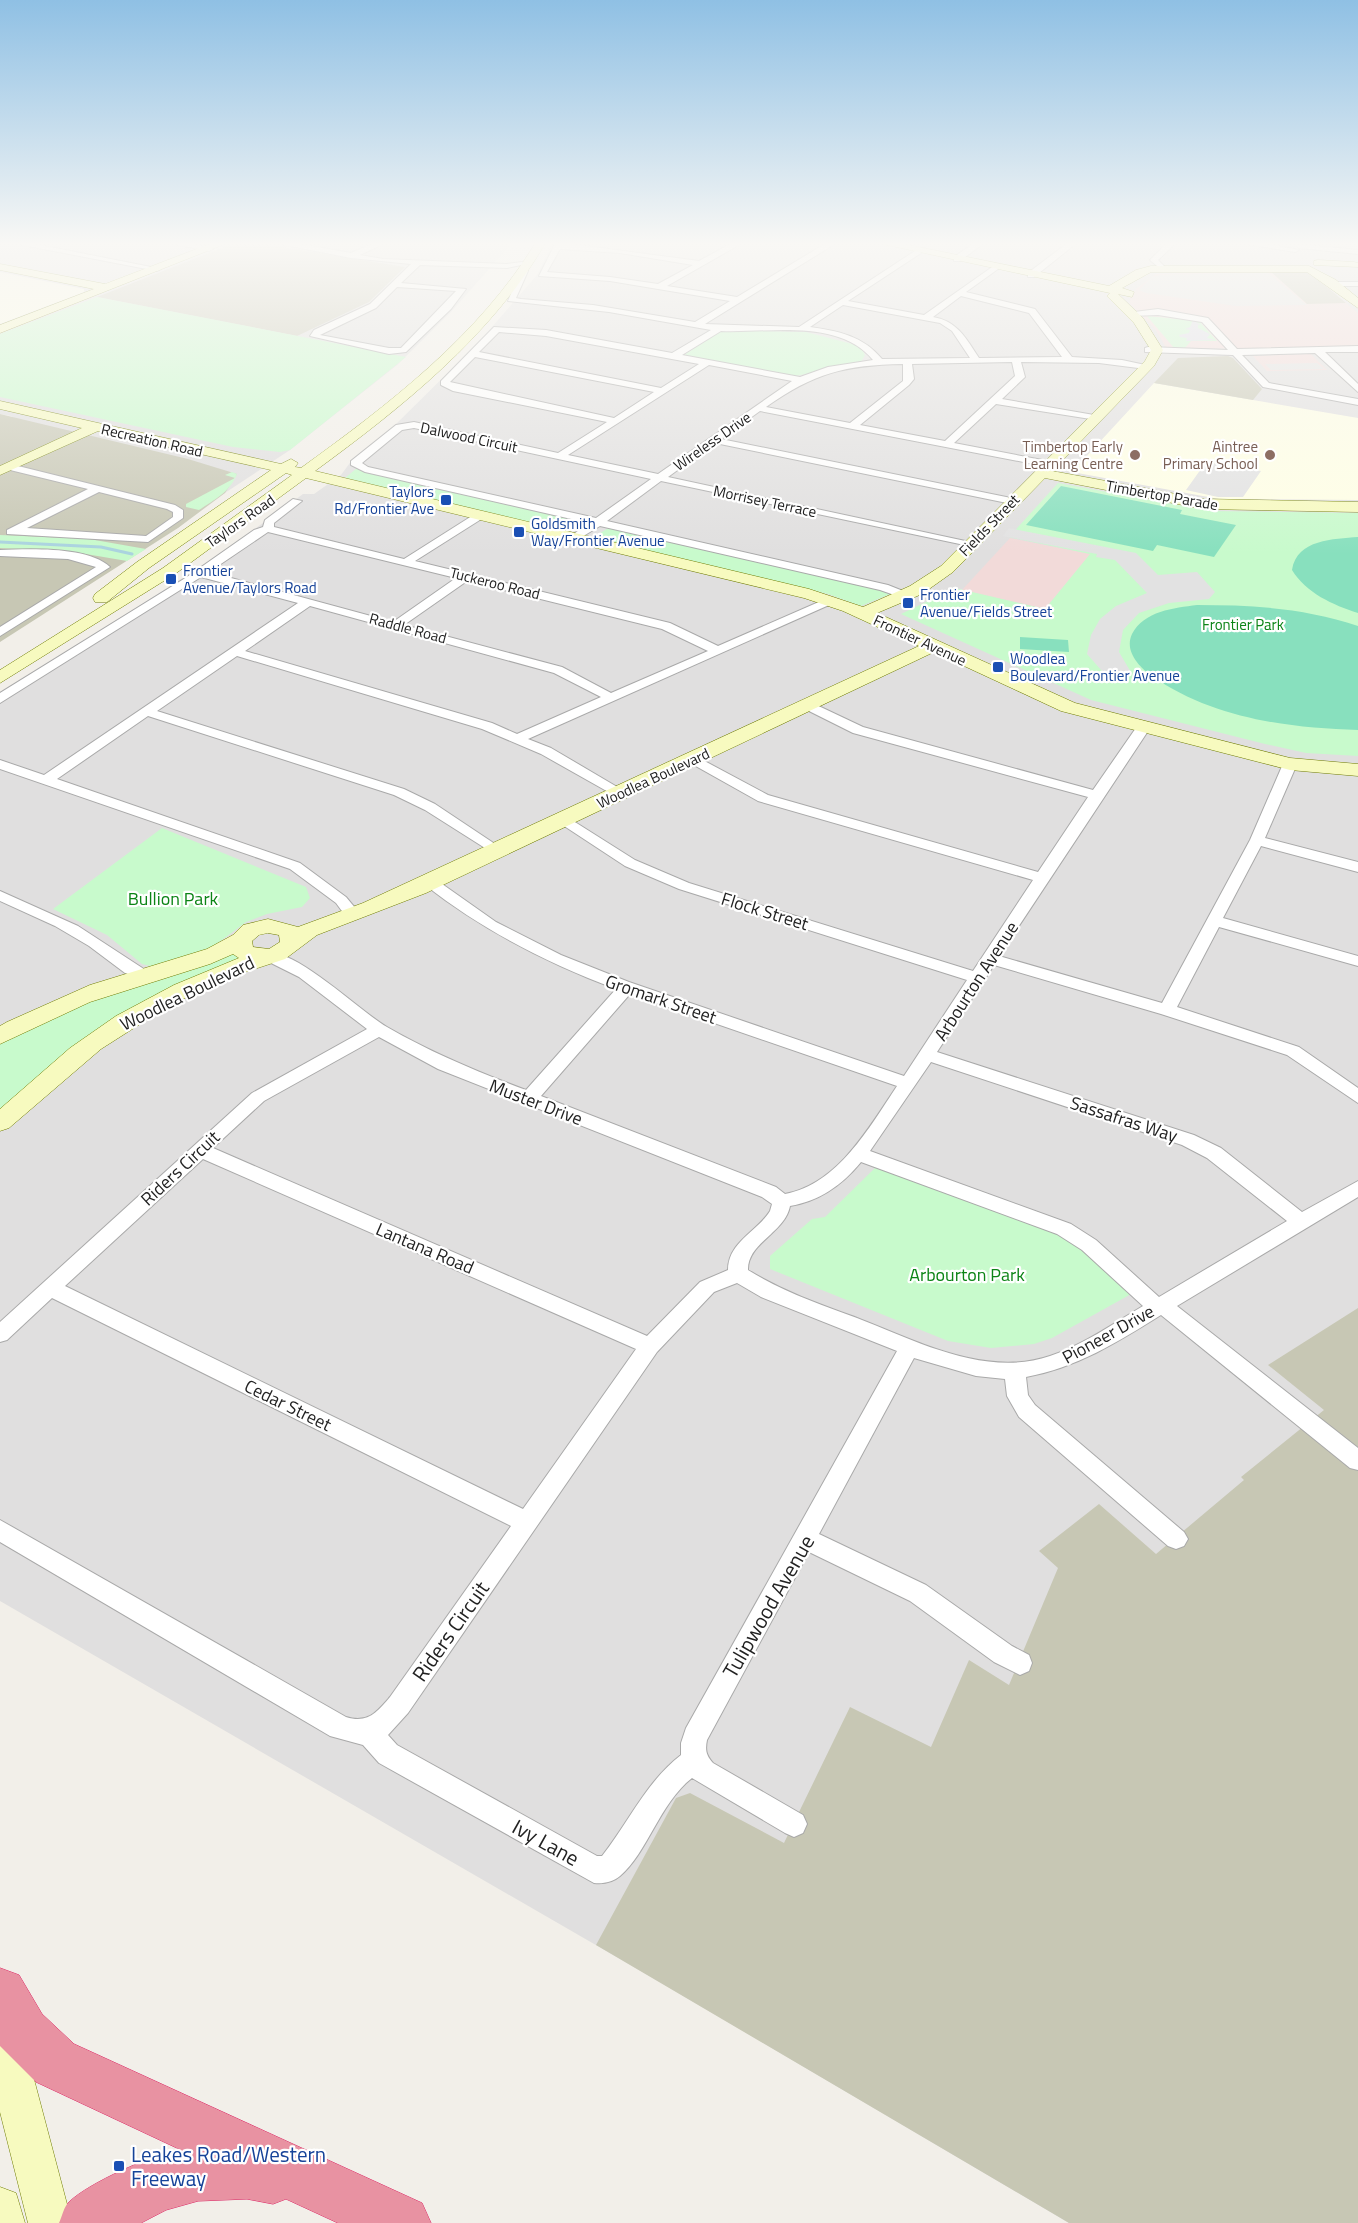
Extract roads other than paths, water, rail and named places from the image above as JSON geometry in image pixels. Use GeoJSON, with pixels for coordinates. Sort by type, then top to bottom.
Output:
{"type":"FeatureCollection","features":[{"type":"Feature","properties":{"kind":"highway"},"geometry":{"type":"LineString","coordinates":[[0,1994],[6,2009],[24,2034],[36,2049],[55,2063],[402,2223]]}},
{"type":"Feature","properties":{"kind":"highway"},"geometry":{"type":"LineString","coordinates":[[88,2223],[127,2198],[161,2181],[196,2172],[228,2170],[270,2175],[339,2194]]}},
{"type":"Feature","properties":{"kind":"street"},"geometry":{"type":"LineString","coordinates":[[363,346],[390,351],[403,350],[407,346]]}},
{"type":"Feature","properties":{"kind":"street","name":"Taylors Road"},"geometry":{"type":"LineString","coordinates":[[382,396],[458,346]]}},
{"type":"Feature","properties":{"kind":"street","name":"Taylors Road"},"geometry":{"type":"LineString","coordinates":[[3,676],[169,571],[281,492],[412,390],[458,346]]}},
{"type":"Feature","properties":{"kind":"street"},"geometry":{"type":"LineString","coordinates":[[481,346],[444,383],[453,388],[616,421]]}},
{"type":"Feature","properties":{"kind":"street"},"geometry":{"type":"LineString","coordinates":[[617,346],[799,379]]}},
{"type":"Feature","properties":{"kind":"street"},"geometry":{"type":"LineString","coordinates":[[674,356],[690,346]]}},
{"type":"Feature","properties":{"kind":"street"},"geometry":{"type":"LineString","coordinates":[[868,346],[873,349],[880,363]]}},
{"type":"Feature","properties":{"kind":"street"},"geometry":{"type":"LineString","coordinates":[[967,346],[976,360]]}},
{"type":"Feature","properties":{"kind":"street"},"geometry":{"type":"LineString","coordinates":[[1059,346],[1068,358]]}},
{"type":"Feature","properties":{"kind":"street"},"geometry":{"type":"LineString","coordinates":[[1150,346],[1152,350],[1236,352],[1358,350]]}},
{"type":"Feature","properties":{"kind":"street"},"geometry":{"type":"LineString","coordinates":[[1230,346],[1266,385],[1358,402]]}},
{"type":"Feature","properties":{"kind":"street","name":"Fields Street"},"geometry":{"type":"LineString","coordinates":[[864,614],[930,583],[1123,388],[1143,366],[1152,350]]}},
{"type":"Feature","properties":{"kind":"street"},"geometry":{"type":"LineString","coordinates":[[1317,350],[1358,389]]}},
{"type":"Feature","properties":{"kind":"street"},"geometry":{"type":"LineString","coordinates":[[473,354],[663,391]]}},
{"type":"Feature","properties":{"kind":"street","name":"Wireless Drive"},"geometry":{"type":"LineString","coordinates":[[575,538],[799,379],[829,371],[880,363],[1068,358],[1143,366]]}},
{"type":"Feature","properties":{"kind":"street"},"geometry":{"type":"LineString","coordinates":[[947,444],[997,401],[1020,377],[1016,359]]}},
{"type":"Feature","properties":{"kind":"street"},"geometry":{"type":"LineString","coordinates":[[560,456],[708,362]]}},
{"type":"Feature","properties":{"kind":"street"},"geometry":{"type":"LineString","coordinates":[[852,426],[906,383],[909,378],[907,362]]}},
{"type":"Feature","properties":{"kind":"street"},"geometry":{"type":"LineString","coordinates":[[997,401],[1094,418]]}},
{"type":"Feature","properties":{"kind":"street","name":"Recreation Road"},"geometry":{"type":"LineString","coordinates":[[0,405],[304,475]]}},
{"type":"Feature","properties":{"kind":"street"},"geometry":{"type":"LineString","coordinates":[[758,408],[947,444],[1045,469]]}},
{"type":"Feature","properties":{"kind":"street","name":"Dalwood Circuit"},"geometry":{"type":"LineString","coordinates":[[560,456],[409,425],[399,427],[355,463],[365,469],[599,521]]}},
{"type":"Feature","properties":{"kind":"street"},"geometry":{"type":"LineString","coordinates":[[5,469],[95,427]]}},
{"type":"Feature","properties":{"kind":"street"},"geometry":{"type":"LineString","coordinates":[[713,440],[1012,501]]}},
{"type":"Feature","properties":{"kind":"street","name":"Taylors Road"},"geometry":{"type":"LineString","coordinates":[[3,676],[143,565],[307,451]]}},
{"type":"Feature","properties":{"kind":"street"},"geometry":{"type":"LineString","coordinates":[[332,454],[339,460],[335,476],[343,482]]}},
{"type":"Feature","properties":{"kind":"street","name":"Morrisey Terrace"},"geometry":{"type":"LineString","coordinates":[[560,456],[970,545]]}},
{"type":"Feature","properties":{"kind":"street"},"geometry":{"type":"LineString","coordinates":[[5,469],[97,489],[171,507],[178,510],[178,518],[148,539],[128,540],[38,531],[11,532],[97,489]]}},
{"type":"Feature","properties":{"kind":"street","name":"Timbertop Parade"},"geometry":{"type":"LineString","coordinates":[[1045,469],[1203,504],[1358,507]]}},
{"type":"Feature","properties":{"kind":"street","name":"Frontier Avenue"},"geometry":{"type":"LineString","coordinates":[[304,475],[343,482],[832,600],[1068,707],[1290,764],[1358,770]]}},
{"type":"Feature","properties":{"kind":"street","name":"Frontier Avenue"},"geometry":{"type":"LineString","coordinates":[[304,475],[312,483],[375,498],[478,516]]}},
{"type":"Feature","properties":{"kind":"street"},"geometry":{"type":"LineString","coordinates":[[281,492],[326,491],[375,498]]}},
{"type":"Feature","properties":{"kind":"street"},"geometry":{"type":"LineString","coordinates":[[0,699],[200,573],[258,532],[268,529],[269,522],[297,501]]}},
{"type":"Feature","properties":{"kind":"street"},"geometry":{"type":"LineString","coordinates":[[406,562],[478,516]]}},
{"type":"Feature","properties":{"kind":"street"},"geometry":{"type":"LineString","coordinates":[[599,521],[884,587],[904,595]]}},
{"type":"Feature","properties":{"kind":"street","name":"Tuckeroo Road"},"geometry":{"type":"LineString","coordinates":[[268,529],[467,576],[666,627],[718,651]]}},
{"type":"Feature","properties":{"kind":"street"},"geometry":{"type":"LineString","coordinates":[[0,553],[94,560],[104,567],[0,632]]}},
{"type":"Feature","properties":{"kind":"street","name":"Raddle Road"},"geometry":{"type":"LineString","coordinates":[[200,573],[558,670],[610,697]]}},
{"type":"Feature","properties":{"kind":"street"},"geometry":{"type":"LineString","coordinates":[[396,625],[467,576]]}},
{"type":"Feature","properties":{"kind":"street"},"geometry":{"type":"LineString","coordinates":[[518,738],[832,600]]}},
{"type":"Feature","properties":{"kind":"street"},"geometry":{"type":"LineString","coordinates":[[46,780],[308,602]]}},
{"type":"Feature","properties":{"kind":"street","name":"Woodlea Boulevard"},"geometry":{"type":"LineString","coordinates":[[0,1122],[105,1034],[143,1010],[238,965],[266,956],[291,943],[309,930],[430,882],[933,646]]}},
{"type":"Feature","properties":{"kind":"street"},"geometry":{"type":"LineString","coordinates":[[236,652],[463,717],[546,751],[619,794]]}},
{"type":"Feature","properties":{"kind":"street"},"geometry":{"type":"LineString","coordinates":[[808,705],[858,730],[1096,795]]}},
{"type":"Feature","properties":{"kind":"street"},"geometry":{"type":"LineString","coordinates":[[148,712],[399,792],[430,807],[496,851]]}},
{"type":"Feature","properties":{"kind":"street","name":"Arbourton Avenue"},"geometry":{"type":"LineString","coordinates":[[782,1202],[817,1192],[858,1154],[928,1055],[1096,795],[1143,728]]}},
{"type":"Feature","properties":{"kind":"street"},"geometry":{"type":"LineString","coordinates":[[692,760],[763,798],[1043,878]]}},
{"type":"Feature","properties":{"kind":"street"},"geometry":{"type":"LineString","coordinates":[[0,764],[295,866],[358,912]]}},
{"type":"Feature","properties":{"kind":"street"},"geometry":{"type":"LineString","coordinates":[[1167,1010],[1257,840],[1290,764]]}},
{"type":"Feature","properties":{"kind":"street","name":"Flock Street"},"geometry":{"type":"LineString","coordinates":[[562,820],[630,863],[684,886],[978,978]]}},
{"type":"Feature","properties":{"kind":"street"},"geometry":{"type":"LineString","coordinates":[[1257,840],[1358,867]]}},
{"type":"Feature","properties":{"kind":"street","name":"Gromark Street"},"geometry":{"type":"LineString","coordinates":[[430,882],[457,905],[496,930],[541,954],[626,989],[908,1084]]}},
{"type":"Feature","properties":{"kind":"street"},"geometry":{"type":"LineString","coordinates":[[0,896],[48,915],[96,943],[130,975]]}},
{"type":"Feature","properties":{"kind":"street","name":"Woodlea Boulevard"},"geometry":{"type":"LineString","coordinates":[[0,1036],[63,1004],[130,975],[209,958],[241,940],[251,930],[358,912]]}},
{"type":"Feature","properties":{"kind":"street"},"geometry":{"type":"LineString","coordinates":[[1216,921],[1358,961]]}},
{"type":"Feature","properties":{"kind":"street"},"geometry":{"type":"LineString","coordinates":[[268,926],[283,927],[289,931],[291,943]]}},
{"type":"Feature","properties":{"kind":"street"},"geometry":{"type":"LineString","coordinates":[[241,940],[242,950],[266,956]]}},
{"type":"Feature","properties":{"kind":"street","name":"Muster Drive"},"geometry":{"type":"LineString","coordinates":[[291,943],[305,973]]}},
{"type":"Feature","properties":{"kind":"street","name":"Muster Drive"},"geometry":{"type":"LineString","coordinates":[[266,956],[305,973],[379,1030],[444,1065],[769,1192],[782,1202]]}},
{"type":"Feature","properties":{"kind":"street"},"geometry":{"type":"LineString","coordinates":[[992,959],[1167,1010],[1293,1051],[1358,1097]]}},
{"type":"Feature","properties":{"kind":"street"},"geometry":{"type":"LineString","coordinates":[[528,1099],[626,989]]}},
{"type":"Feature","properties":{"kind":"street","name":"Riders Circuit"},"geometry":{"type":"LineString","coordinates":[[0,1334],[258,1097],[379,1030]]}},
{"type":"Feature","properties":{"kind":"street","name":"Sassafras Way"},"geometry":{"type":"LineString","coordinates":[[928,1055],[1188,1140],[1214,1153],[1300,1221]]}},
{"type":"Feature","properties":{"kind":"street","name":"Lantana Road"},"geometry":{"type":"LineString","coordinates":[[200,1150],[650,1346]]}},
{"type":"Feature","properties":{"kind":"street"},"geometry":{"type":"LineString","coordinates":[[858,1154],[1064,1229],[1089,1245],[1160,1306],[1358,1461]]}},
{"type":"Feature","properties":{"kind":"street","name":"Pioneer Drive"},"geometry":{"type":"LineString","coordinates":[[738,1274],[768,1292],[909,1348],[976,1368],[1014,1371],[1053,1364],[1070,1357],[1358,1188]]}},
{"type":"Feature","properties":{"kind":"street"},"geometry":{"type":"LineString","coordinates":[[738,1274],[736,1265],[739,1257],[774,1221],[780,1212],[782,1202]]}},
{"type":"Feature","properties":{"kind":"street","name":"Riders Circuit"},"geometry":{"type":"LineString","coordinates":[[369,1733],[379,1727],[399,1704],[650,1346],[707,1287],[738,1274]]}},
{"type":"Feature","properties":{"kind":"street","name":"Cedar Street"},"geometry":{"type":"LineString","coordinates":[[50,1288],[526,1522]]}},
{"type":"Feature","properties":{"kind":"street","name":"Tulipwood Avenue"},"geometry":{"type":"LineString","coordinates":[[694,1761],[692,1748],[701,1724],[806,1539],[909,1348]]}},
{"type":"Feature","properties":{"kind":"street"},"geometry":{"type":"LineString","coordinates":[[1014,1371],[1018,1396],[1027,1410],[1176,1539]]}},
{"type":"Feature","properties":{"kind":"street"},"geometry":{"type":"LineString","coordinates":[[0,1530],[339,1727],[361,1734],[369,1733]]}},
{"type":"Feature","properties":{"kind":"street"},"geometry":{"type":"LineString","coordinates":[[806,1539],[885,1575],[918,1593],[1003,1654],[1020,1663]]}},
{"type":"Feature","properties":{"kind":"street","name":"Ivy Lane"},"geometry":{"type":"LineString","coordinates":[[369,1733],[388,1754],[594,1869],[604,1870],[611,1866],[661,1789],[671,1777],[694,1761]]}},
{"type":"Feature","properties":{"kind":"street"},"geometry":{"type":"LineString","coordinates":[[694,1761],[714,1780],[794,1824]]}},
{"type":"Feature","properties":{"kind":"street"},"geometry":{"type":"LineString","coordinates":[[0,2030],[50,2223]]}},
{"type":"Feature","properties":{"kind":"street"},"geometry":{"type":"LineString","coordinates":[[0,2209],[3,2223]]}},
{"type":"Feature","properties":{"kind":"waterway"},"geometry":{"type":"LineString","coordinates":[[0,542],[101,547],[132,554]]}},
{"type":"Feature","properties":{"kind":"place","name":"Timbertop Early Learning Centre"},"geometry":{"type":"Point","coordinates":[1135,455]}},
{"type":"Feature","properties":{"kind":"place","name":"Aintree Primary School"},"geometry":{"type":"Point","coordinates":[1270,455]}},
{"type":"Feature","properties":{"kind":"place","name":"Taylors Rd/Frontier Ave"},"geometry":{"type":"Point","coordinates":[446,500]}},
{"type":"Feature","properties":{"kind":"place","name":"Goldsmith Way/Frontier Avenue"},"geometry":{"type":"Point","coordinates":[519,532]}},
{"type":"Feature","properties":{"kind":"place","name":"Frontier Avenue/Taylors Road"},"geometry":{"type":"Point","coordinates":[171,579]}},
{"type":"Feature","properties":{"kind":"place","name":"Frontier Avenue/Fields Street"},"geometry":{"type":"Point","coordinates":[908,603]}},
{"type":"Feature","properties":{"kind":"place","name":"Woodlea Boulevard/Frontier Avenue"},"geometry":{"type":"Point","coordinates":[998,667]}},
{"type":"Feature","properties":{"kind":"place","name":"Leakes Road/Western Freeway"},"geometry":{"type":"Point","coordinates":[119,2166]}},
{"type":"Feature","properties":{"kind":"park label","name":"Frontier Park"},"geometry":{"type":"Point","coordinates":[1243,624]}},
{"type":"Feature","properties":{"kind":"park label","name":"Bullion Park"},"geometry":{"type":"Point","coordinates":[173,898]}},
{"type":"Feature","properties":{"kind":"park label","name":"Arbourton Park"},"geometry":{"type":"Point","coordinates":[967,1274]}}]}
